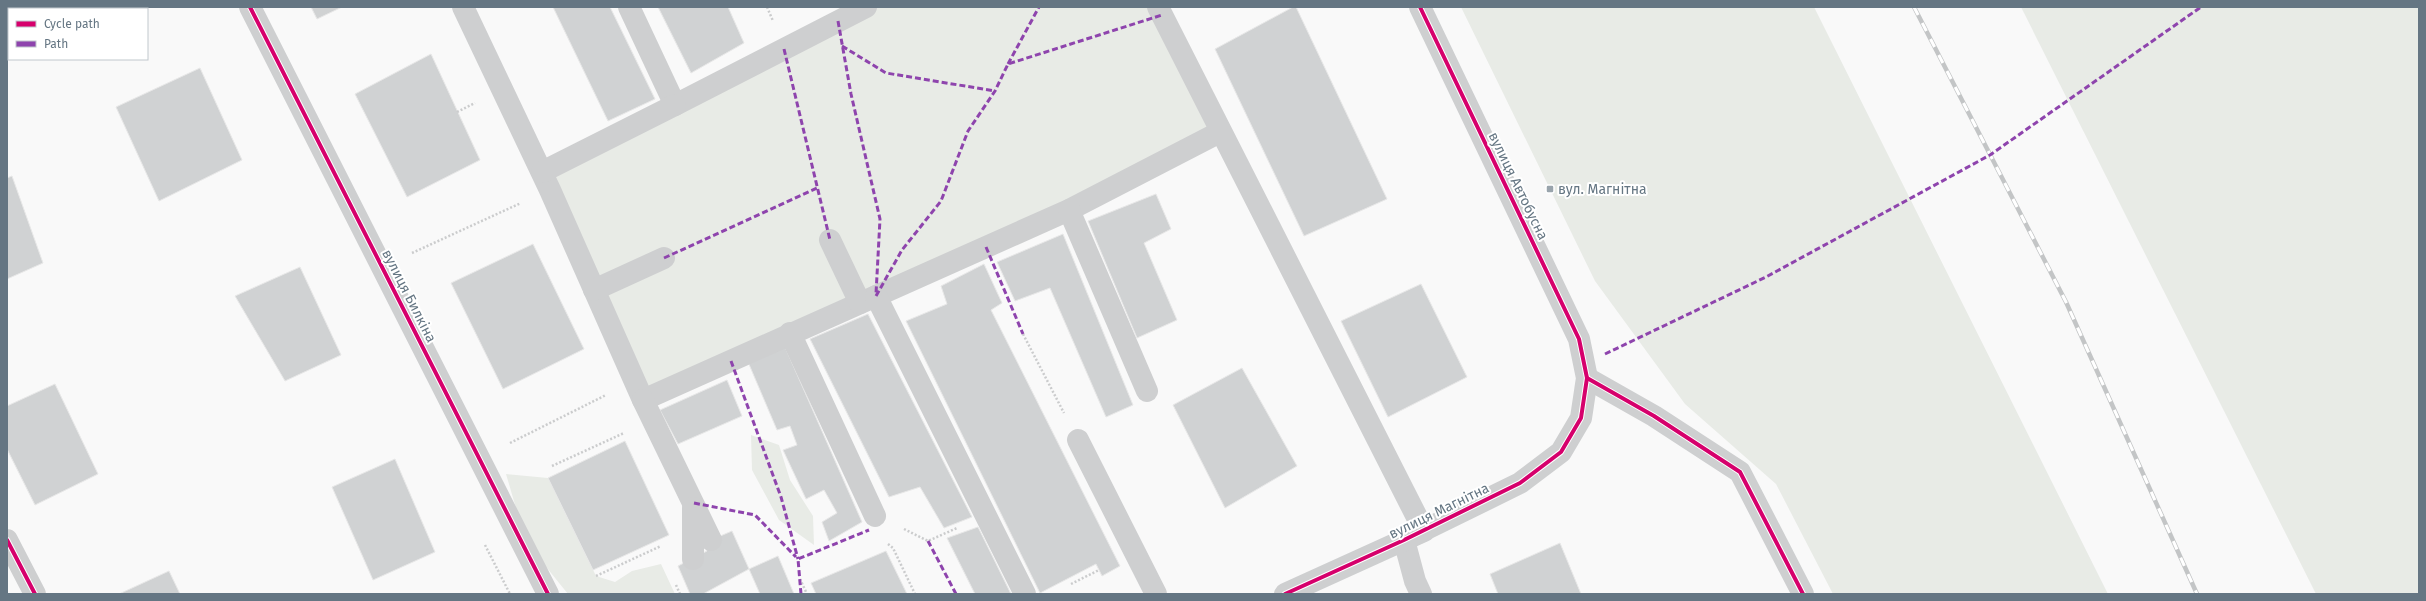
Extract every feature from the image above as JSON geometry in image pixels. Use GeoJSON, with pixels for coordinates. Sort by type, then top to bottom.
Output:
{"type":"FeatureCollection","features":[{"type":"Feature","properties":{"kind":"street","name":"вулиця Билкіна"},"geometry":{"type":"LineString","coordinates":[[250,7],[548,594]]}},
{"type":"Feature","properties":{"kind":"street"},"geometry":{"type":"LineString","coordinates":[[463,7],[546,181],[638,391],[711,540]]}},
{"type":"Feature","properties":{"kind":"street"},"geometry":{"type":"LineString","coordinates":[[629,7],[675,105]]}},
{"type":"Feature","properties":{"kind":"street"},"geometry":{"type":"LineString","coordinates":[[546,181],[675,105],[866,7]]}},
{"type":"Feature","properties":{"kind":"street"},"geometry":{"type":"LineString","coordinates":[[1158,7],[1220,132],[1424,531]]}},
{"type":"Feature","properties":{"kind":"street","name":"вулиця Автобусна"},"geometry":{"type":"LineString","coordinates":[[1420,7],[1578,339],[1587,378],[1581,418]]}},
{"type":"Feature","properties":{"kind":"street"},"geometry":{"type":"LineString","coordinates":[[638,391],[790,333],[868,300],[1069,210],[1220,132]]}},
{"type":"Feature","properties":{"kind":"street"},"geometry":{"type":"LineString","coordinates":[[1069,210],[1147,391]]}},
{"type":"Feature","properties":{"kind":"street"},"geometry":{"type":"LineString","coordinates":[[830,240],[868,300],[1026,594]]}},
{"type":"Feature","properties":{"kind":"street"},"geometry":{"type":"LineString","coordinates":[[594,290],[664,258]]}},
{"type":"Feature","properties":{"kind":"street"},"geometry":{"type":"LineString","coordinates":[[790,333],[875,516]]}},
{"type":"Feature","properties":{"kind":"street"},"geometry":{"type":"LineString","coordinates":[[1587,378],[1654,416],[1740,472],[1803,594]]}},
{"type":"Feature","properties":{"kind":"street","name":"вулиця Магнітна"},"geometry":{"type":"LineString","coordinates":[[1285,594],[1424,531],[1520,483],[1561,452],[1581,418]]}},
{"type":"Feature","properties":{"kind":"street"},"geometry":{"type":"LineString","coordinates":[[1078,440],[1156,594]]}},
{"type":"Feature","properties":{"kind":"street"},"geometry":{"type":"LineString","coordinates":[[693,558],[694,503]]}},
{"type":"Feature","properties":{"kind":"street"},"geometry":{"type":"LineString","coordinates":[[7,540],[35,594]]}},
{"type":"Feature","properties":{"kind":"street"},"geometry":{"type":"LineString","coordinates":[[1404,540],[1415,581],[1421,594]]}},
{"type":"Feature","properties":{"kind":"path"},"geometry":{"type":"LineString","coordinates":[[412,253],[546,181]]}},
{"type":"Feature","properties":{"kind":"path"},"geometry":{"type":"LineString","coordinates":[[1023,334],[1078,440]]}},
{"type":"Feature","properties":{"kind":"path"},"geometry":{"type":"LineString","coordinates":[[510,443],[638,391]]}},
{"type":"Feature","properties":{"kind":"path"},"geometry":{"type":"LineString","coordinates":[[552,466],[630,431]]}},
{"type":"Feature","properties":{"kind":"path"},"geometry":{"type":"LineString","coordinates":[[887,543],[893,548],[915,594]]}},
{"type":"Feature","properties":{"kind":"path"},"geometry":{"type":"LineString","coordinates":[[596,576],[665,545]]}},
{"type":"Feature","properties":{"kind":"path"},"geometry":{"type":"LineString","coordinates":[[1071,584],[1099,570]]}},
{"type":"Feature","properties":{"kind":"path"},"geometry":{"type":"LineString","coordinates":[[800,579],[807,594]]}},
{"type":"Feature","properties":{"kind":"shaded area"},"geometry":{"type":"Polygon","coordinates":[[[867,7],[1158,7],[1220,132],[643,400],[542,172],[867,7]]]}},
{"type":"Feature","properties":{"kind":"shaded area"},"geometry":{"type":"Polygon","coordinates":[[[1461,7],[1814,7],[2108,594],[1833,594],[1776,484],[1685,404],[1595,281],[1461,7]]]}},
{"type":"Feature","properties":{"kind":"shaded area"},"geometry":{"type":"Polygon","coordinates":[[[2021,7],[2419,7],[2419,594],[2316,594],[2021,7]]]}},
{"type":"Feature","properties":{"kind":"shaded area"},"geometry":{"type":"Polygon","coordinates":[[[751,435],[779,445],[790,480],[813,516],[814,545],[779,520],[752,470],[751,435]]]}},
{"type":"Feature","properties":{"kind":"shaded area"},"geometry":{"type":"Polygon","coordinates":[[[506,474],[548,478],[596,576],[615,582],[632,571],[661,564],[675,594],[568,594],[526,542],[506,474]]]}},
{"type":"Feature","properties":{"kind":"building"},"geometry":{"type":"Polygon","coordinates":[[[37,7],[56,7],[54,8],[37,7]]]}},
{"type":"Feature","properties":{"kind":"building"},"geometry":{"type":"Polygon","coordinates":[[[311,7],[342,7],[317,19],[311,7]]]}},
{"type":"Feature","properties":{"kind":"building"},"geometry":{"type":"Polygon","coordinates":[[[553,7],[610,7],[655,99],[608,121],[553,7]]]}},
{"type":"Feature","properties":{"kind":"building"},"geometry":{"type":"Polygon","coordinates":[[[658,7],[728,7],[744,43],[691,73],[658,7]]]}},
{"type":"Feature","properties":{"kind":"building"},"geometry":{"type":"Polygon","coordinates":[[[1293,7],[1296,7],[1387,199],[1304,236],[1215,49],[1293,7]]]}},
{"type":"Feature","properties":{"kind":"building"},"geometry":{"type":"Polygon","coordinates":[[[431,54],[480,160],[407,197],[355,94],[431,54]]]}},
{"type":"Feature","properties":{"kind":"building"},"geometry":{"type":"Polygon","coordinates":[[[200,68],[242,160],[159,201],[116,107],[200,68]]]}},
{"type":"Feature","properties":{"kind":"building"},"geometry":{"type":"Polygon","coordinates":[[[12,176],[43,263],[7,279],[7,178],[12,176]]]}},
{"type":"Feature","properties":{"kind":"building"},"geometry":{"type":"Polygon","coordinates":[[[1156,194],[1171,229],[1144,243],[1177,320],[1137,338],[1088,221],[1156,194]]]}},
{"type":"Feature","properties":{"kind":"building"},"geometry":{"type":"Polygon","coordinates":[[[1063,234],[1133,405],[1106,417],[1050,288],[1015,301],[997,262],[1063,234]]]}},
{"type":"Feature","properties":{"kind":"building"},"geometry":{"type":"Polygon","coordinates":[[[533,244],[584,349],[503,389],[451,283],[533,244]]]}},
{"type":"Feature","properties":{"kind":"building"},"geometry":{"type":"Polygon","coordinates":[[[984,264],[1002,303],[991,310],[1120,566],[1102,576],[1096,564],[1040,593],[906,321],[947,304],[941,286],[984,264]]]}},
{"type":"Feature","properties":{"kind":"building"},"geometry":{"type":"Polygon","coordinates":[[[300,267],[341,355],[285,381],[235,296],[300,267]]]}},
{"type":"Feature","properties":{"kind":"building"},"geometry":{"type":"Polygon","coordinates":[[[1421,284],[1467,377],[1388,417],[1341,321],[1421,284]]]}},
{"type":"Feature","properties":{"kind":"building"},"geometry":{"type":"Polygon","coordinates":[[[868,314],[972,517],[944,528],[920,487],[889,497],[810,339],[868,314]]]}},
{"type":"Feature","properties":{"kind":"building"},"geometry":{"type":"Polygon","coordinates":[[[785,347],[862,522],[829,541],[822,522],[837,513],[824,490],[806,499],[783,450],[797,445],[790,426],[777,430],[748,362],[785,347]]]}},
{"type":"Feature","properties":{"kind":"building"},"geometry":{"type":"Polygon","coordinates":[[[1242,368],[1297,466],[1225,508],[1173,405],[1242,368]]]}},
{"type":"Feature","properties":{"kind":"building"},"geometry":{"type":"Polygon","coordinates":[[[727,380],[742,416],[678,444],[660,410],[727,380]]]}},
{"type":"Feature","properties":{"kind":"building"},"geometry":{"type":"Polygon","coordinates":[[[55,384],[98,474],[35,505],[7,449],[7,406],[55,384]]]}},
{"type":"Feature","properties":{"kind":"building"},"geometry":{"type":"Polygon","coordinates":[[[625,441],[669,535],[593,570],[548,478],[625,441]]]}},
{"type":"Feature","properties":{"kind":"building"},"geometry":{"type":"Polygon","coordinates":[[[395,459],[435,552],[373,580],[332,487],[395,459]]]}},
{"type":"Feature","properties":{"kind":"building"},"geometry":{"type":"Polygon","coordinates":[[[978,527],[1011,594],[975,594],[947,538],[978,527]]]}},
{"type":"Feature","properties":{"kind":"building"},"geometry":{"type":"Polygon","coordinates":[[[732,531],[749,569],[703,594],[690,594],[678,566],[707,551],[704,543],[732,531]]]}},
{"type":"Feature","properties":{"kind":"building"},"geometry":{"type":"Polygon","coordinates":[[[1560,543],[1581,594],[1498,594],[1490,574],[1560,543]]]}},
{"type":"Feature","properties":{"kind":"building"},"geometry":{"type":"Polygon","coordinates":[[[886,551],[907,594],[816,594],[811,583],[886,551]]]}},
{"type":"Feature","properties":{"kind":"building"},"geometry":{"type":"Polygon","coordinates":[[[778,556],[794,594],[760,594],[749,569],[778,556]]]}},
{"type":"Feature","properties":{"kind":"building"},"geometry":{"type":"Polygon","coordinates":[[[169,571],[180,594],[119,594],[169,571]]]}},
{"type":"Feature","properties":{"kind":"railway"},"geometry":{"type":"LineString","coordinates":[[1914,7],[2066,302],[2197,594]]}},
{"type":"Feature","properties":{"kind":"marked path"},"geometry":{"type":"LineString","coordinates":[[1008,64],[1039,7]]}},
{"type":"Feature","properties":{"kind":"marked path"},"geometry":{"type":"LineString","coordinates":[[1605,354],[1766,277],[1990,155],[2201,7]]}},
{"type":"Feature","properties":{"kind":"marked path"},"geometry":{"type":"LineString","coordinates":[[876,296],[902,250],[941,201],[968,131],[995,91],[1008,64],[1162,15]]}},
{"type":"Feature","properties":{"kind":"marked path"},"geometry":{"type":"LineString","coordinates":[[838,21],[851,94],[880,219],[876,294]]}},
{"type":"Feature","properties":{"kind":"marked path"},"geometry":{"type":"LineString","coordinates":[[842,46],[886,73],[995,91]]}},
{"type":"Feature","properties":{"kind":"marked path"},"geometry":{"type":"LineString","coordinates":[[784,49],[830,240]]}},
{"type":"Feature","properties":{"kind":"marked path"},"geometry":{"type":"LineString","coordinates":[[664,258],[817,188]]}},
{"type":"Feature","properties":{"kind":"marked path"},"geometry":{"type":"LineString","coordinates":[[986,247],[1023,334]]}},
{"type":"Feature","properties":{"kind":"marked path"},"geometry":{"type":"LineString","coordinates":[[731,361],[781,497],[798,559]]}},
{"type":"Feature","properties":{"kind":"marked path"},"geometry":{"type":"LineString","coordinates":[[694,503],[755,515],[796,557]]}},
{"type":"Feature","properties":{"kind":"marked path"},"geometry":{"type":"LineString","coordinates":[[801,594],[798,559],[869,530]]}},
{"type":"Feature","properties":{"kind":"marked path"},"geometry":{"type":"LineString","coordinates":[[928,541],[956,594]]}},
{"type":"Feature","properties":{"kind":"cycle path"},"geometry":{"type":"LineString","coordinates":[[250,7],[548,594]]}},
{"type":"Feature","properties":{"kind":"cycle path"},"geometry":{"type":"LineString","coordinates":[[1285,594],[1404,540],[1520,483],[1561,452],[1581,418],[1587,378],[1579,339],[1420,7]]}},
{"type":"Feature","properties":{"kind":"cycle path"},"geometry":{"type":"LineString","coordinates":[[1587,378],[1654,416],[1740,472],[1803,594]]}},
{"type":"Feature","properties":{"kind":"cycle path"},"geometry":{"type":"LineString","coordinates":[[7,540],[35,594]]}},
{"type":"Feature","properties":{"kind":"place","name":"вул. Магнітна"},"geometry":{"type":"Point","coordinates":[1550,189]}}]}
